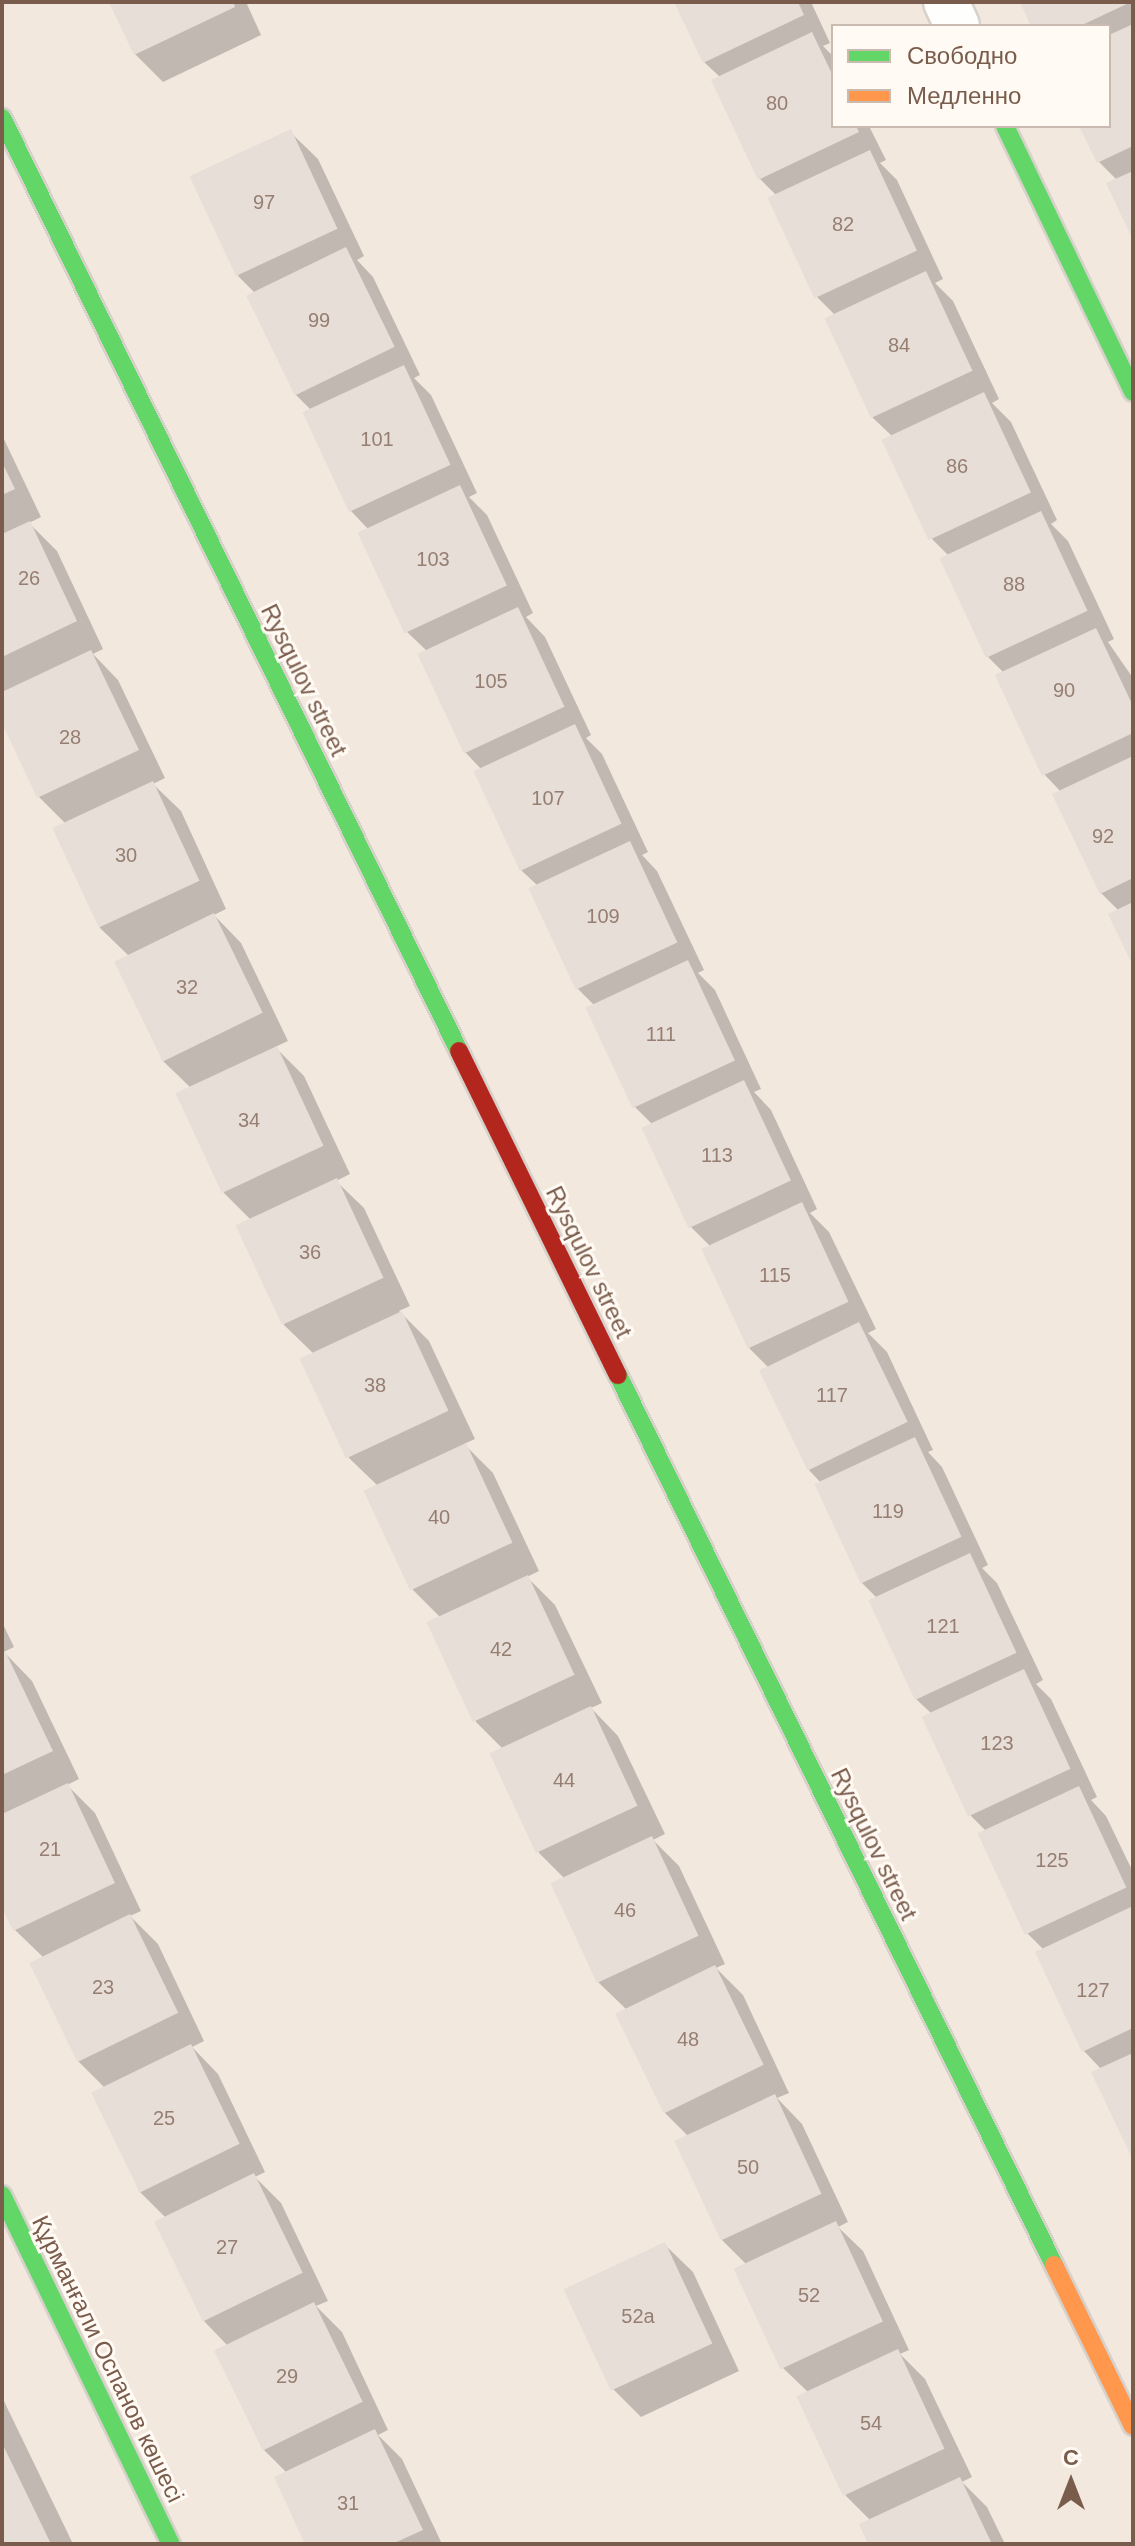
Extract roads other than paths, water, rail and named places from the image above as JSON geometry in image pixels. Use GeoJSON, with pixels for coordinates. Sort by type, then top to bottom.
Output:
{"type":"FeatureCollection","features":[{"type":"Feature","properties":{"kind":"street"},"geometry":{"type":"LineString","coordinates":[[946,2],[956,24]]}},
{"type":"Feature","properties":{"kind":"street","name":"Rysqulov street"},"geometry":{"type":"LineString","coordinates":[[2,118],[1133,2426]]}},
{"type":"Feature","properties":{"kind":"street"},"geometry":{"type":"LineString","coordinates":[[1006,128],[1133,392]]}},
{"type":"Feature","properties":{"kind":"street","name":"Құрманғали Оспанов көшесі"},"geometry":{"type":"LineString","coordinates":[[2,2195],[171,2544]]}}]}
